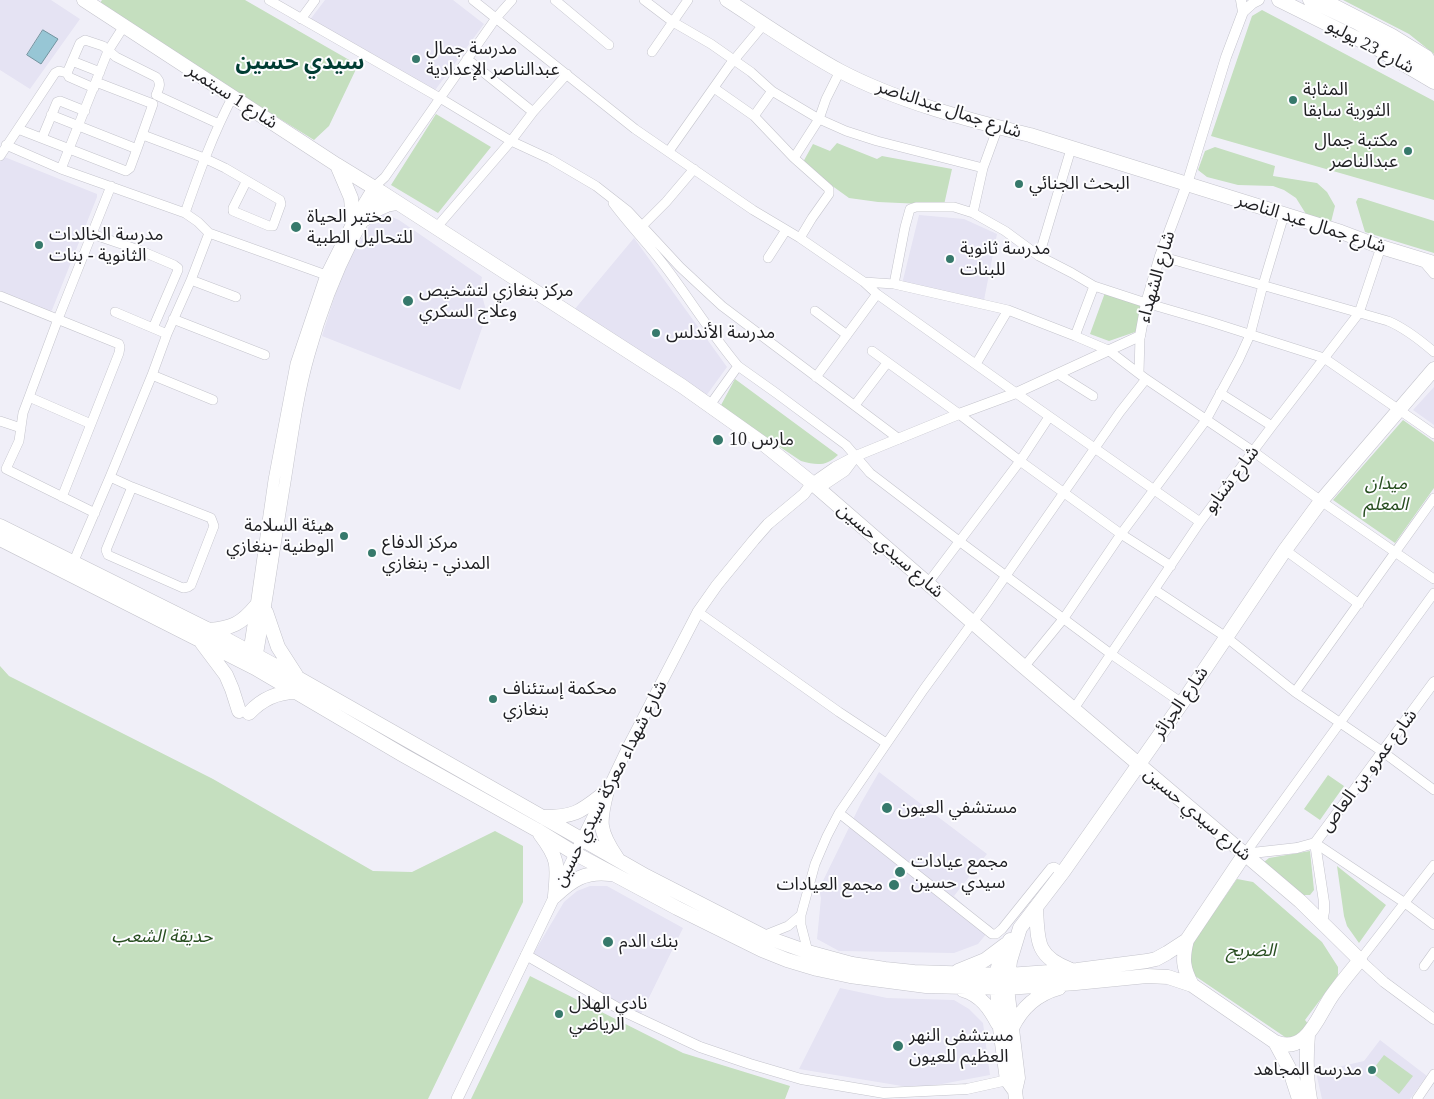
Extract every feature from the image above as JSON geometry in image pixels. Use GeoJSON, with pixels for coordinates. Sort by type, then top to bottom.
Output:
{"type":"FeatureCollection","features":[{"type":"Feature","properties":{"kind":"main road","name":"شارع جمال عبدالناصر"},"geometry":{"type":"LineString","coordinates":[[728,0],[840,71],[895,95],[1187,184]]}},
{"type":"Feature","properties":{"kind":"main road","name":"شارع 23 يوليو"},"geometry":{"type":"LineString","coordinates":[[1279,0],[1378,49],[1434,82]]}},
{"type":"Feature","properties":{"kind":"main road","name":"شارع 23 يوليو"},"geometry":{"type":"LineString","coordinates":[[1310,0],[1358,23],[1434,66]]}},
{"type":"Feature","properties":{"kind":"main road","name":"شارع 1 سبتمبر"},"geometry":{"type":"LineString","coordinates":[[89,2],[377,190]]}},
{"type":"Feature","properties":{"kind":"main road"},"geometry":{"type":"LineString","coordinates":[[252,660],[303,376],[323,310],[354,237],[359,220],[337,165]]}},
{"type":"Feature","properties":{"kind":"main road","name":"شارع جمال عبد الناصر"},"geometry":{"type":"LineString","coordinates":[[1187,184],[1341,232],[1428,262]]}},
{"type":"Feature","properties":{"kind":"main road"},"geometry":{"type":"LineString","coordinates":[[298,678],[278,646],[261,609],[274,480],[296,364],[326,275],[377,190]]}},
{"type":"Feature","properties":{"kind":"main road","name":"شارع سيدي حسين"},"geometry":{"type":"LineString","coordinates":[[377,190],[710,405],[761,442],[811,489],[928,583],[1138,765],[1300,901],[1360,960]]}},
{"type":"Feature","properties":{"kind":"main road"},"geometry":{"type":"LineString","coordinates":[[359,220],[385,205],[397,203]]}},
{"type":"Feature","properties":{"kind":"main road","name":"شارع الجزائر"},"geometry":{"type":"LineString","coordinates":[[1002,981],[1020,928],[1037,900],[1063,872],[1182,703],[1285,550],[1321,501],[1434,369]]}},
{"type":"Feature","properties":{"kind":"main road","name":"شارع شهداء معركة سيدي حسين"},"geometry":{"type":"LineString","coordinates":[[456,1099],[602,798],[698,612],[717,585],[768,524],[811,489]]}},
{"type":"Feature","properties":{"kind":"main road"},"geometry":{"type":"LineString","coordinates":[[0,526],[73,563],[252,660],[298,678],[540,824],[576,854],[618,868],[763,936],[808,952],[852,964],[952,980],[1076,983],[1159,975],[1192,985],[1274,1042],[1282,1045],[1294,1044],[1308,1035],[1332,997],[1360,960]]}},
{"type":"Feature","properties":{"kind":"main road"},"geometry":{"type":"LineString","coordinates":[[0,539],[205,635],[244,712],[270,697],[282,693],[296,692]]}},
{"type":"Feature","properties":{"kind":"main road"},"geometry":{"type":"LineString","coordinates":[[205,635],[237,624],[261,609]]}},
{"type":"Feature","properties":{"kind":"main road"},"geometry":{"type":"LineString","coordinates":[[252,660],[296,692],[403,754],[540,824],[583,840],[618,868],[677,908],[745,942],[787,960],[817,969],[867,979],[926,986],[952,980],[966,968],[985,960],[1007,943],[1020,928]]}},
{"type":"Feature","properties":{"kind":"main road"},"geometry":{"type":"LineString","coordinates":[[540,824],[575,814],[607,791]]}},
{"type":"Feature","properties":{"kind":"main road"},"geometry":{"type":"LineString","coordinates":[[607,791],[601,815],[601,824],[618,868]]}},
{"type":"Feature","properties":{"kind":"main road"},"geometry":{"type":"LineString","coordinates":[[540,824],[555,858],[557,873],[555,896]]}},
{"type":"Feature","properties":{"kind":"main road"},"geometry":{"type":"LineString","coordinates":[[1192,985],[1186,974],[1183,959],[1187,940],[1244,855]]}},
{"type":"Feature","properties":{"kind":"main road"},"geometry":{"type":"LineString","coordinates":[[555,896],[578,878],[618,868]]}},
{"type":"Feature","properties":{"kind":"main road"},"geometry":{"type":"LineString","coordinates":[[1037,900],[1039,940],[1044,954],[1056,964],[1069,970]]}},
{"type":"Feature","properties":{"kind":"main road"},"geometry":{"type":"LineString","coordinates":[[1002,981],[1069,970],[1147,961],[1161,956],[1187,940]]}},
{"type":"Feature","properties":{"kind":"main road"},"geometry":{"type":"LineString","coordinates":[[1007,943],[1001,956],[1002,981],[1014,1087]]}},
{"type":"Feature","properties":{"kind":"main road"},"geometry":{"type":"LineString","coordinates":[[952,980],[978,996],[1006,1028]]}},
{"type":"Feature","properties":{"kind":"main road"},"geometry":{"type":"LineString","coordinates":[[1006,1028],[1022,1010],[1038,997],[1076,983]]}},
{"type":"Feature","properties":{"kind":"main road"},"geometry":{"type":"LineString","coordinates":[[1308,1035],[1306,1057],[1310,1099]]}},
{"type":"Feature","properties":{"kind":"main road"},"geometry":{"type":"LineString","coordinates":[[1274,1042],[1289,1068],[1299,1099]]}},
{"type":"Feature","properties":{"kind":"street"},"geometry":{"type":"LineString","coordinates":[[269,0],[511,141],[550,159],[589,182],[628,211],[680,267],[722,306],[899,439]]}},
{"type":"Feature","properties":{"kind":"street"},"geometry":{"type":"LineString","coordinates":[[301,19],[315,0]]}},
{"type":"Feature","properties":{"kind":"street"},"geometry":{"type":"LineString","coordinates":[[473,0],[635,129],[753,210],[800,238],[864,282],[877,294],[1049,417],[1200,522]]}},
{"type":"Feature","properties":{"kind":"street"},"geometry":{"type":"LineString","coordinates":[[377,190],[496,18],[512,0]]}},
{"type":"Feature","properties":{"kind":"street"},"geometry":{"type":"LineString","coordinates":[[555,0],[609,45]]}},
{"type":"Feature","properties":{"kind":"street"},"geometry":{"type":"LineString","coordinates":[[644,0],[673,22],[711,44],[751,72],[772,91],[818,119],[876,141],[983,168]]}},
{"type":"Feature","properties":{"kind":"street"},"geometry":{"type":"LineString","coordinates":[[652,52],[688,0]]}},
{"type":"Feature","properties":{"kind":"street"},"geometry":{"type":"LineString","coordinates":[[1241,0],[1243,12]]}},
{"type":"Feature","properties":{"kind":"street"},"geometry":{"type":"LineString","coordinates":[[1243,12],[1259,0]]}},
{"type":"Feature","properties":{"kind":"street"},"geometry":{"type":"LineString","coordinates":[[1328,0],[1394,34],[1428,55],[1434,66]]}},
{"type":"Feature","properties":{"kind":"street","name":"شارع الشهداء"},"geometry":{"type":"LineString","coordinates":[[811,489],[835,467],[856,456],[1016,393],[1140,336],[1146,304],[1160,256],[1187,184],[1226,57],[1243,12]]}},
{"type":"Feature","properties":{"kind":"street"},"geometry":{"type":"LineString","coordinates":[[670,152],[734,60],[764,24]]}},
{"type":"Feature","properties":{"kind":"street"},"geometry":{"type":"LineString","coordinates":[[61,169],[108,51],[124,26]]}},
{"type":"Feature","properties":{"kind":"street"},"geometry":{"type":"LineString","coordinates":[[18,129],[126,171],[130,168],[160,85],[159,80],[116,57],[103,46],[85,40],[82,41],[67,72]]}},
{"type":"Feature","properties":{"kind":"street"},"geometry":{"type":"LineString","coordinates":[[467,59],[533,112]]}},
{"type":"Feature","properties":{"kind":"street"},"geometry":{"type":"LineString","coordinates":[[72,61],[100,72]]}},
{"type":"Feature","properties":{"kind":"street"},"geometry":{"type":"LineString","coordinates":[[0,156],[55,73],[59,71],[67,72]]}},
{"type":"Feature","properties":{"kind":"street"},"geometry":{"type":"LineString","coordinates":[[794,158],[818,119],[840,71]]}},
{"type":"Feature","properties":{"kind":"street"},"geometry":{"type":"LineString","coordinates":[[67,72],[69,77],[155,100],[219,124]]}},
{"type":"Feature","properties":{"kind":"street"},"geometry":{"type":"LineString","coordinates":[[436,228],[567,74]]}},
{"type":"Feature","properties":{"kind":"street"},"geometry":{"type":"LineString","coordinates":[[714,88],[754,116],[829,191],[800,238]]}},
{"type":"Feature","properties":{"kind":"street"},"geometry":{"type":"LineString","coordinates":[[754,116],[772,91]]}},
{"type":"Feature","properties":{"kind":"street"},"geometry":{"type":"LineString","coordinates":[[185,213],[204,158],[233,96]]}},
{"type":"Feature","properties":{"kind":"street"},"geometry":{"type":"LineString","coordinates":[[42,138],[55,104],[58,101],[85,111]]}},
{"type":"Feature","properties":{"kind":"street"},"geometry":{"type":"LineString","coordinates":[[51,115],[137,149]]}},
{"type":"Feature","properties":{"kind":"street"},"geometry":{"type":"LineString","coordinates":[[973,213],[983,168],[998,127]]}},
{"type":"Feature","properties":{"kind":"street"},"geometry":{"type":"LineString","coordinates":[[143,135],[225,168],[281,201],[273,226],[234,211],[233,208],[246,182]]}},
{"type":"Feature","properties":{"kind":"street"},"geometry":{"type":"LineString","coordinates":[[6,146],[61,169],[185,213],[209,233],[326,275]]}},
{"type":"Feature","properties":{"kind":"street"},"geometry":{"type":"LineString","coordinates":[[1039,256],[1072,148]]}},
{"type":"Feature","properties":{"kind":"street"},"geometry":{"type":"LineString","coordinates":[[642,226],[666,202],[694,168]]}},
{"type":"Feature","properties":{"kind":"street"},"geometry":{"type":"LineString","coordinates":[[95,513],[3,467],[19,441],[23,413],[28,398],[111,186]]}},
{"type":"Feature","properties":{"kind":"street"},"geometry":{"type":"LineString","coordinates":[[607,195],[622,216],[666,267],[738,366],[846,445],[870,473],[1005,576],[1111,654],[1182,703]]}},
{"type":"Feature","properties":{"kind":"street"},"geometry":{"type":"LineString","coordinates":[[894,284],[910,209],[916,207],[954,207],[973,213],[1005,231],[1039,256],[1072,272],[1094,286],[1146,304],[1208,321],[1324,358],[1434,434]]}},
{"type":"Feature","properties":{"kind":"street"},"geometry":{"type":"LineString","coordinates":[[1024,667],[1064,618],[1121,534],[1206,420],[1250,335],[1284,215]]}},
{"type":"Feature","properties":{"kind":"street"},"geometry":{"type":"LineString","coordinates":[[768,258],[786,230]]}},
{"type":"Feature","properties":{"kind":"street"},"geometry":{"type":"LineString","coordinates":[[73,563],[209,233]]}},
{"type":"Feature","properties":{"kind":"street"},"geometry":{"type":"LineString","coordinates":[[92,234],[139,250],[178,268],[153,328]]}},
{"type":"Feature","properties":{"kind":"street","name":"شارع شنابو"},"geometry":{"type":"LineString","coordinates":[[1074,710],[1200,522],[1359,313],[1381,247]]}},
{"type":"Feature","properties":{"kind":"street"},"geometry":{"type":"LineString","coordinates":[[1160,256],[1398,325],[1434,352]]}},
{"type":"Feature","properties":{"kind":"street"},"geometry":{"type":"LineString","coordinates":[[1428,262],[1434,274]]}},
{"type":"Feature","properties":{"kind":"street"},"geometry":{"type":"LineString","coordinates":[[191,280],[236,296]]}},
{"type":"Feature","properties":{"kind":"street"},"geometry":{"type":"LineString","coordinates":[[864,282],[894,284],[1008,310],[1108,350],[1142,376],[1254,452],[1434,579]]}},
{"type":"Feature","properties":{"kind":"street"},"geometry":{"type":"LineString","coordinates":[[1076,336],[1094,286]]}},
{"type":"Feature","properties":{"kind":"street"},"geometry":{"type":"LineString","coordinates":[[816,377],[877,294]]}},
{"type":"Feature","properties":{"kind":"street"},"geometry":{"type":"LineString","coordinates":[[0,296],[119,344],[120,347],[62,497]]}},
{"type":"Feature","properties":{"kind":"street"},"geometry":{"type":"LineString","coordinates":[[976,364],[1008,310]]}},
{"type":"Feature","properties":{"kind":"street"},"geometry":{"type":"LineString","coordinates":[[815,311],[847,335]]}},
{"type":"Feature","properties":{"kind":"street"},"geometry":{"type":"LineString","coordinates":[[115,312],[167,334]]}},
{"type":"Feature","properties":{"kind":"street"},"geometry":{"type":"LineString","coordinates":[[173,319],[265,355]]}},
{"type":"Feature","properties":{"kind":"street"},"geometry":{"type":"LineString","coordinates":[[808,952],[802,933],[801,915],[816,864],[839,813],[886,743],[1120,412],[1142,376],[1140,336]]}},
{"type":"Feature","properties":{"kind":"street"},"geometry":{"type":"LineString","coordinates":[[872,352],[1121,534],[1171,566]]}},
{"type":"Feature","properties":{"kind":"street"},"geometry":{"type":"LineString","coordinates":[[855,405],[887,362]]}},
{"type":"Feature","properties":{"kind":"street"},"geometry":{"type":"LineString","coordinates":[[710,405],[738,366]]}},
{"type":"Feature","properties":{"kind":"street"},"geometry":{"type":"LineString","coordinates":[[1058,374],[1093,396]]}},
{"type":"Feature","properties":{"kind":"street"},"geometry":{"type":"LineString","coordinates":[[152,375],[213,400]]}},
{"type":"Feature","properties":{"kind":"street"},"geometry":{"type":"LineString","coordinates":[[1220,393],[1272,426]]}},
{"type":"Feature","properties":{"kind":"street"},"geometry":{"type":"LineString","coordinates":[[28,398],[91,424]]}},
{"type":"Feature","properties":{"kind":"street"},"geometry":{"type":"LineString","coordinates":[[928,583],[1020,461],[1049,417]]}},
{"type":"Feature","properties":{"kind":"street"},"geometry":{"type":"LineString","coordinates":[[0,420],[21,428]]}},
{"type":"Feature","properties":{"kind":"street"},"geometry":{"type":"LineString","coordinates":[[110,477],[211,518],[214,521],[214,526],[191,585],[188,588],[183,588],[108,555],[106,550],[132,487]]}},
{"type":"Feature","properties":{"kind":"street"},"geometry":{"type":"LineString","coordinates":[[1295,692],[1434,498]]}},
{"type":"Feature","properties":{"kind":"street"},"geometry":{"type":"LineString","coordinates":[[1285,550],[1359,604]]}},
{"type":"Feature","properties":{"kind":"street"},"geometry":{"type":"LineString","coordinates":[[1155,590],[1226,638],[1295,692],[1383,752],[1434,790]]}},
{"type":"Feature","properties":{"kind":"street"},"geometry":{"type":"LineString","coordinates":[[1244,855],[1434,592]]}},
{"type":"Feature","properties":{"kind":"street"},"geometry":{"type":"LineString","coordinates":[[698,612],[886,743]]}},
{"type":"Feature","properties":{"kind":"street","name":"شارع عمرو بن العاص"},"geometry":{"type":"LineString","coordinates":[[1322,922],[1324,902],[1315,843],[1434,682]]}},
{"type":"Feature","properties":{"kind":"street"},"geometry":{"type":"LineString","coordinates":[[839,813],[992,934],[996,934],[1037,900]]}},
{"type":"Feature","properties":{"kind":"street"},"geometry":{"type":"LineString","coordinates":[[1244,855],[1297,848],[1315,843],[1405,903],[1434,925]]}},
{"type":"Feature","properties":{"kind":"street"},"geometry":{"type":"LineString","coordinates":[[1434,865],[1360,960],[1384,982],[1434,1019]]}},
{"type":"Feature","properties":{"kind":"street"},"geometry":{"type":"LineString","coordinates":[[763,936],[788,926],[801,915]]}},
{"type":"Feature","properties":{"kind":"street"},"geometry":{"type":"LineString","coordinates":[[1424,966],[1434,952]]}},
{"type":"Feature","properties":{"kind":"street"},"geometry":{"type":"LineString","coordinates":[[526,955],[624,1011],[700,1047],[801,1079],[884,1093],[1014,1087]]}},
{"type":"Feature","properties":{"kind":"street"},"geometry":{"type":"LineString","coordinates":[[1417,1099],[1433,1075]]}},
{"type":"Feature","properties":{"kind":"shaded area"},"geometry":{"type":"Polygon","coordinates":[[[0,0],[51,0],[80,19],[30,89],[0,70],[0,0]]]}},
{"type":"Feature","properties":{"kind":"shaded area","name":"مدرسة جمال عبدالناصر الإعدادية"},"geometry":{"type":"Polygon","coordinates":[[[325,0],[453,0],[484,24],[433,93],[309,21],[325,0]]]}},
{"type":"Feature","properties":{"kind":"shaded area","name":"مدرسة الخالدات الثانوية - بنات"},"geometry":{"type":"Polygon","coordinates":[[[2,156],[97,194],[52,310],[49,312],[0,294],[0,162],[2,156]]]}},
{"type":"Feature","properties":{"kind":"shaded area","name":"مركز بنغازي لتشخيص وعلاج السكري"},"geometry":{"type":"Polygon","coordinates":[[[385,214],[399,220],[482,277],[480,288],[487,314],[460,390],[322,336],[345,264],[375,217],[385,214]]]}},
{"type":"Feature","properties":{"kind":"shaded area","name":"مدرسة ثانوية للبنات"},"geometry":{"type":"Polygon","coordinates":[[[919,215],[964,219],[997,234],[984,300],[902,284],[919,215]]]}},
{"type":"Feature","properties":{"kind":"shaded area","name":"مدرسة الأندلس"},"geometry":{"type":"Polygon","coordinates":[[[634,238],[727,367],[706,396],[574,310],[634,238]]]}},
{"type":"Feature","properties":{"kind":"shaded area"},"geometry":{"type":"Polygon","coordinates":[[[1434,387],[1434,425],[1413,410],[1434,387]]]}},
{"type":"Feature","properties":{"kind":"shaded area","name":"مجمع عيادات سيدي حسين"},"geometry":{"type":"Polygon","coordinates":[[[879,772],[987,854],[954,896],[978,918],[992,927],[978,944],[954,953],[839,951],[817,939],[821,898],[819,889],[861,803],[879,772]]]}},
{"type":"Feature","properties":{"kind":"shaded area","name":"بنك الدم"},"geometry":{"type":"Polygon","coordinates":[[[590,886],[607,886],[683,928],[640,1016],[532,956],[564,902],[577,891],[590,886]]]}},
{"type":"Feature","properties":{"kind":"shaded area","name":"مستشفى النهر العظيم للعيون"},"geometry":{"type":"Polygon","coordinates":[[[840,988],[887,998],[954,1000],[969,1009],[983,1023],[990,1075],[926,1087],[902,1086],[799,1069],[840,988]]]}},
{"type":"Feature","properties":{"kind":"shaded area","name":"مدرسه المجاهد"},"geometry":{"type":"Polygon","coordinates":[[[1380,1040],[1427,1076],[1410,1099],[1322,1099],[1316,1072],[1364,1061],[1380,1040]]]}},
{"type":"Feature","properties":{"kind":"green space"},"geometry":{"type":"Polygon","coordinates":[[[102,0],[245,0],[358,65],[329,126],[314,140],[98,6],[102,0]]]}},
{"type":"Feature","properties":{"kind":"green space"},"geometry":{"type":"Polygon","coordinates":[[[1343,0],[1434,0],[1434,54],[1409,34],[1343,0]]]}},
{"type":"Feature","properties":{"kind":"green space"},"geometry":{"type":"Polygon","coordinates":[[[1262,10],[1434,101],[1434,200],[1211,136],[1252,16],[1262,10]]]}},
{"type":"Feature","properties":{"kind":"green space"},"geometry":{"type":"Polygon","coordinates":[[[436,114],[491,147],[438,213],[391,185],[436,114]]]}},
{"type":"Feature","properties":{"kind":"green space"},"geometry":{"type":"Polygon","coordinates":[[[837,143],[877,159],[882,156],[952,169],[944,205],[878,202],[849,198],[802,164],[813,144],[830,151],[837,143]]]}},
{"type":"Feature","properties":{"kind":"green space"},"geometry":{"type":"Polygon","coordinates":[[[1215,147],[1275,166],[1273,176],[1317,183],[1327,192],[1335,206],[1331,222],[1306,214],[1296,198],[1284,190],[1273,186],[1238,185],[1207,177],[1198,170],[1205,151],[1215,147]]]}},
{"type":"Feature","properties":{"kind":"green space"},"geometry":{"type":"Polygon","coordinates":[[[1358,198],[1434,221],[1434,253],[1365,232],[1356,202],[1358,198]]]}},
{"type":"Feature","properties":{"kind":"green space"},"geometry":{"type":"Polygon","coordinates":[[[1106,290],[1147,307],[1138,331],[1109,341],[1090,334],[1106,290]]]}},
{"type":"Feature","properties":{"kind":"green space"},"geometry":{"type":"Polygon","coordinates":[[[735,379],[838,455],[829,462],[821,464],[801,461],[720,407],[735,379]]]}},
{"type":"Feature","properties":{"kind":"green space","name":"ميدان المعلم"},"geometry":{"type":"Polygon","coordinates":[[[1403,420],[1434,442],[1434,488],[1395,543],[1333,500],[1403,420]]]}},
{"type":"Feature","properties":{"kind":"green space","name":"حديقة الشعب"},"geometry":{"type":"Polygon","coordinates":[[[0,666],[9,676],[213,779],[373,871],[412,872],[495,831],[523,846],[523,902],[428,1099],[0,1099],[0,666]]]}},
{"type":"Feature","properties":{"kind":"green space"},"geometry":{"type":"Polygon","coordinates":[[[1328,775],[1344,786],[1320,820],[1304,809],[1328,775]]]}},
{"type":"Feature","properties":{"kind":"green space"},"geometry":{"type":"Polygon","coordinates":[[[1310,851],[1314,890],[1310,895],[1303,895],[1264,862],[1269,858],[1310,851]]]}},
{"type":"Feature","properties":{"kind":"green space"},"geometry":{"type":"Polygon","coordinates":[[[1337,866],[1386,905],[1359,943],[1347,926],[1344,916],[1337,866]]]}},
{"type":"Feature","properties":{"kind":"green space","name":"الضريح"},"geometry":{"type":"Polygon","coordinates":[[[1237,879],[1253,882],[1322,942],[1338,967],[1338,975],[1335,980],[1305,1020],[1309,1025],[1294,1040],[1285,1037],[1188,970],[1187,952],[1237,879]]]}},
{"type":"Feature","properties":{"kind":"green space","name":"نادي الهلال الرياضي"},"geometry":{"type":"Polygon","coordinates":[[[530,976],[683,1053],[790,1086],[785,1099],[471,1099],[530,976]]]}},
{"type":"Feature","properties":{"kind":"green space"},"geometry":{"type":"Polygon","coordinates":[[[1384,1055],[1413,1076],[1399,1094],[1371,1072],[1384,1055]]]}},
{"type":"Feature","properties":{"kind":"water"},"geometry":{"type":"Polygon","coordinates":[[[43,30],[58,39],[41,64],[27,55],[43,30]]]}},
{"type":"Feature","properties":{"kind":"place","name":"مدرسة جمال عبدالناصر الإعدادية"},"geometry":{"type":"Point","coordinates":[416,59]}},
{"type":"Feature","properties":{"kind":"place","name":"المثابة الثورية سابقا"},"geometry":{"type":"Point","coordinates":[1293,100]}},
{"type":"Feature","properties":{"kind":"place","name":"مكتبة جمال عبدالناصر"},"geometry":{"type":"Point","coordinates":[1408,151]}},
{"type":"Feature","properties":{"kind":"place","name":"البحث الجنائي"},"geometry":{"type":"Point","coordinates":[1019,184]}},
{"type":"Feature","properties":{"kind":"place","name":"مختبر الحياة للتحاليل الطبية"},"geometry":{"type":"Point","coordinates":[296,227]}},
{"type":"Feature","properties":{"kind":"place","name":"مدرسة الخالدات الثانوية - بنات"},"geometry":{"type":"Point","coordinates":[39,245]}},
{"type":"Feature","properties":{"kind":"place","name":"مدرسة ثانوية للبنات"},"geometry":{"type":"Point","coordinates":[950,259]}},
{"type":"Feature","properties":{"kind":"place","name":"مركز بنغازي لتشخيص وعلاج السكري"},"geometry":{"type":"Point","coordinates":[408,301]}},
{"type":"Feature","properties":{"kind":"place","name":"مدرسة الأندلس"},"geometry":{"type":"Point","coordinates":[656,333]}},
{"type":"Feature","properties":{"kind":"place","name":"10 مارس"},"geometry":{"type":"Point","coordinates":[718,440]}},
{"type":"Feature","properties":{"kind":"place","name":"هيئة السلامة الوطنية -بنغازي"},"geometry":{"type":"Point","coordinates":[344,536]}},
{"type":"Feature","properties":{"kind":"place","name":"مركز الدفاع المدني - بنغازي"},"geometry":{"type":"Point","coordinates":[372,553]}},
{"type":"Feature","properties":{"kind":"place","name":"محكمة إستئناف بنغازي"},"geometry":{"type":"Point","coordinates":[493,699]}},
{"type":"Feature","properties":{"kind":"place","name":"مستشفي العيون"},"geometry":{"type":"Point","coordinates":[887,808]}},
{"type":"Feature","properties":{"kind":"place","name":"مجمع عيادات سيدي حسين"},"geometry":{"type":"Point","coordinates":[900,872]}},
{"type":"Feature","properties":{"kind":"place","name":"مجمع العيادات"},"geometry":{"type":"Point","coordinates":[894,885]}},
{"type":"Feature","properties":{"kind":"place","name":"بنك الدم"},"geometry":{"type":"Point","coordinates":[608,942]}},
{"type":"Feature","properties":{"kind":"place","name":"نادي الهلال الرياضي"},"geometry":{"type":"Point","coordinates":[559,1014]}},
{"type":"Feature","properties":{"kind":"place","name":"مستشفى النهر العظيم للعيون"},"geometry":{"type":"Point","coordinates":[898,1046]}},
{"type":"Feature","properties":{"kind":"place","name":"مدرسه المجاهد"},"geometry":{"type":"Point","coordinates":[1372,1070]}},
{"type":"Feature","properties":{"kind":"district","name":"سيدي حسين"},"geometry":{"type":"Point","coordinates":[300,63]}}]}
